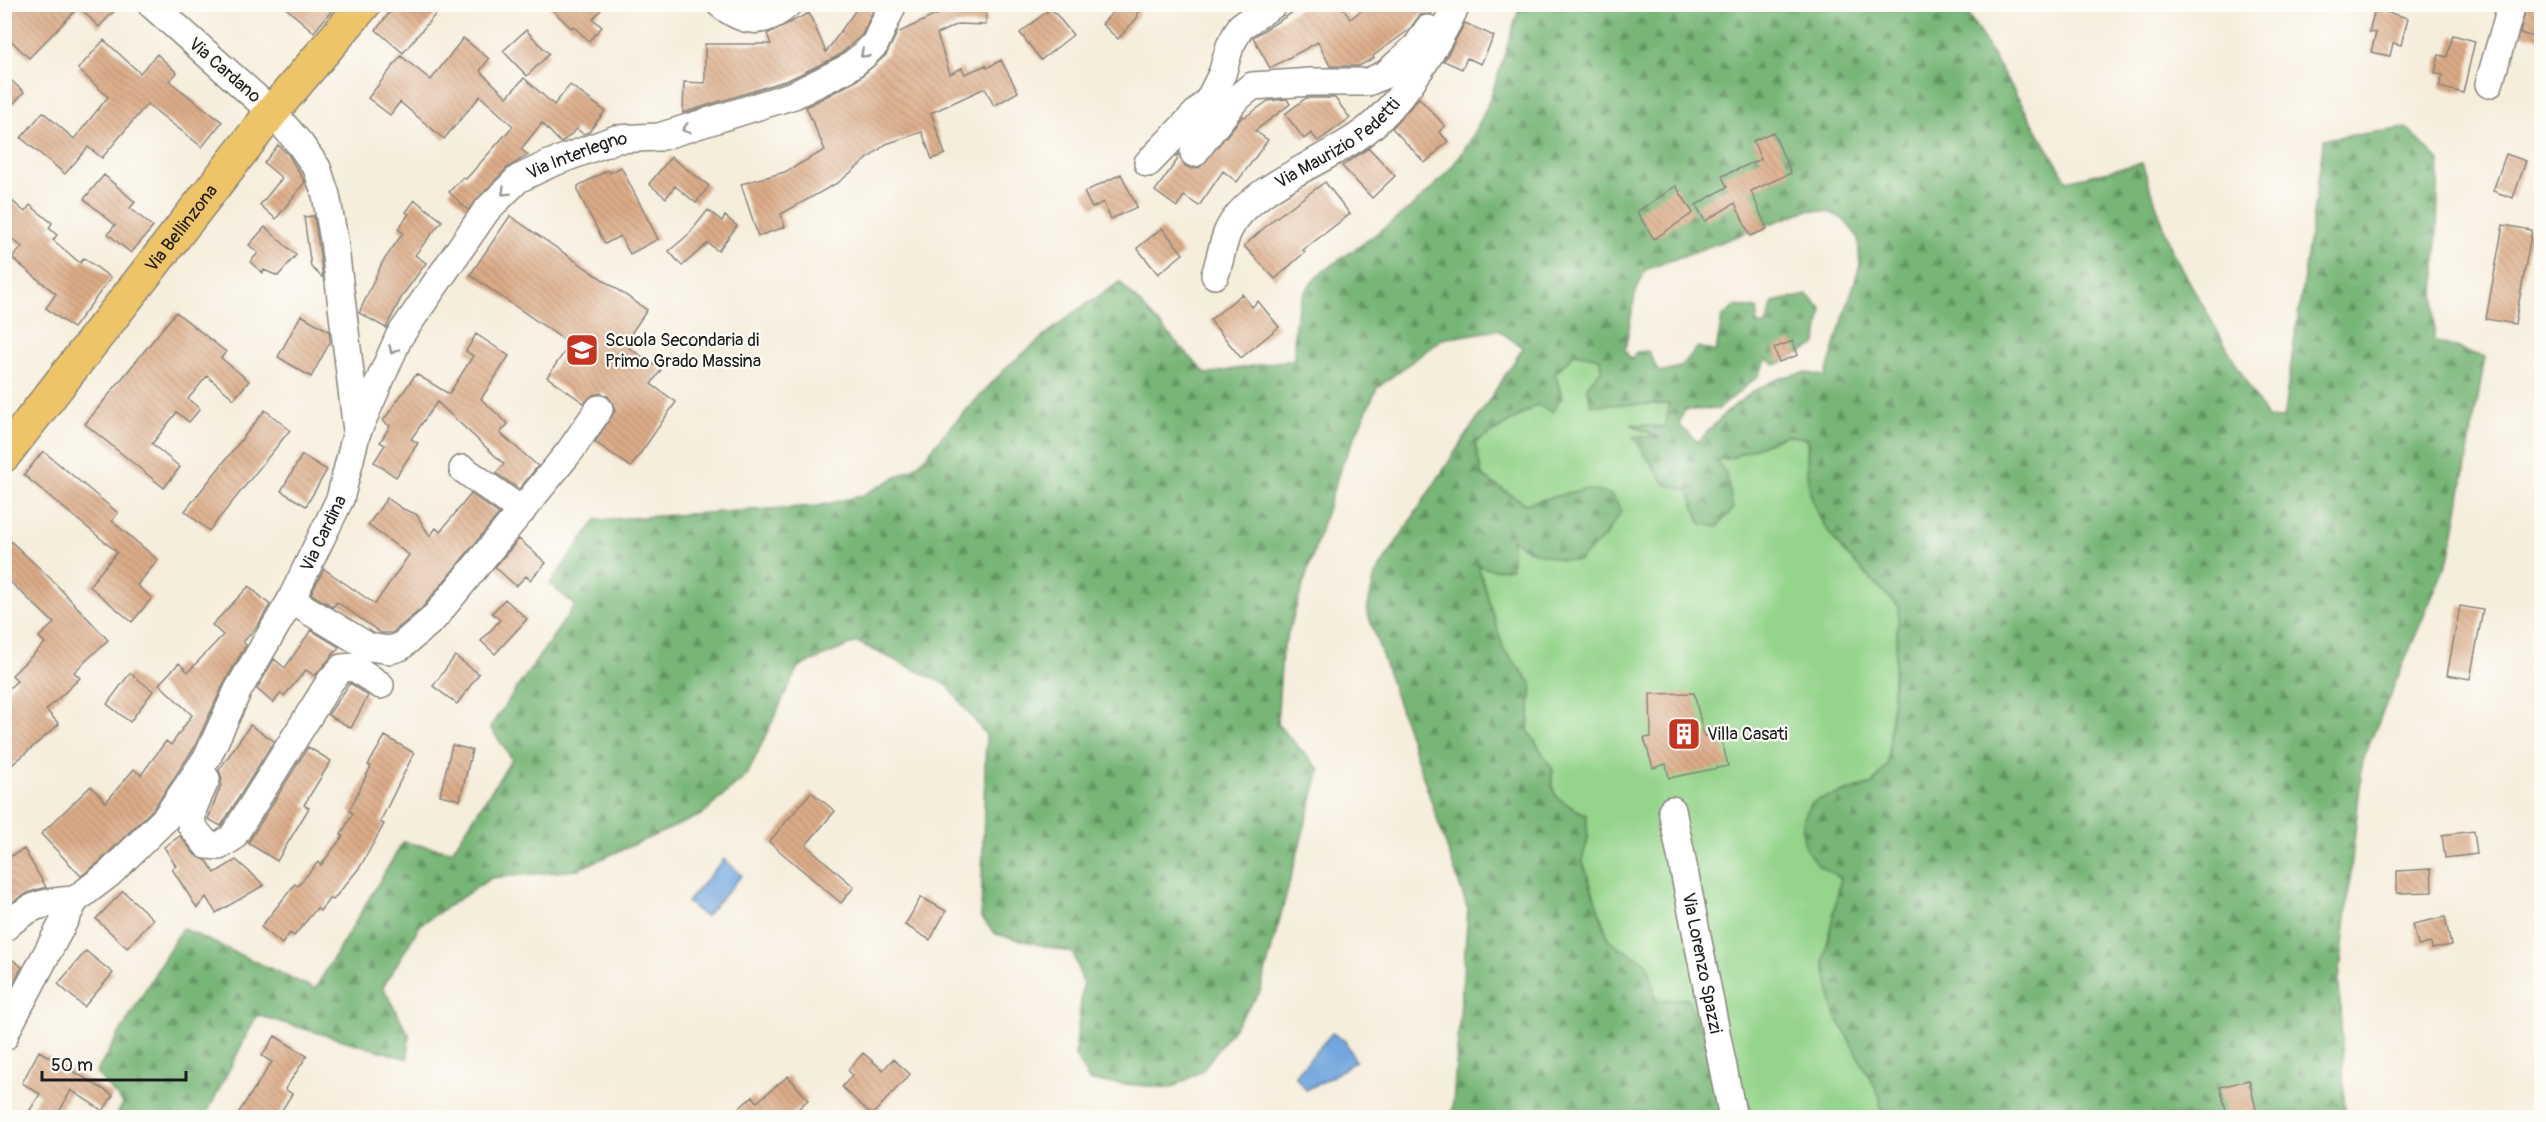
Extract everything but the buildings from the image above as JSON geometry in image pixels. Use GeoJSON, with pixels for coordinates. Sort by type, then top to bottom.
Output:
{"type":"FeatureCollection","features":[{"type":"Feature","properties":{"kind":"main road","name":"Via Bellinzona"},"geometry":{"type":"LineString","coordinates":[[4,455],[272,112],[364,4]]}},
{"type":"Feature","properties":{"kind":"street","name":"Via Cardano"},"geometry":{"type":"LineString","coordinates":[[151,4],[272,112]]}},
{"type":"Feature","properties":{"kind":"street"},"geometry":{"type":"LineString","coordinates":[[720,4],[737,17],[752,21],[763,18],[788,4]]}},
{"type":"Feature","properties":{"kind":"street","name":"Via Interlegno"},"geometry":{"type":"LineString","coordinates":[[357,431],[399,337],[486,211],[518,179],[549,164],[616,139],[659,137],[794,94],[846,69],[864,55],[875,44],[893,4]]}},
{"type":"Feature","properties":{"kind":"street"},"geometry":{"type":"LineString","coordinates":[[1148,163],[1209,100],[1222,74],[1230,46],[1241,26],[1274,4]]}},
{"type":"Feature","properties":{"kind":"street"},"geometry":{"type":"LineString","coordinates":[[1194,153],[1235,100],[1252,86],[1311,82],[1368,82],[1386,74],[1417,46],[1442,4]]}},
{"type":"Feature","properties":{"kind":"street","name":"Via Maurizio Pedetti"},"geometry":{"type":"LineString","coordinates":[[1215,275],[1228,231],[1250,202],[1343,147],[1374,124],[1409,86],[1457,4]]}},
{"type":"Feature","properties":{"kind":"street"},"geometry":{"type":"LineString","coordinates":[[2489,84],[2512,4]]}},
{"type":"Feature","properties":{"kind":"street","name":"Via Cardina"},"geometry":{"type":"LineString","coordinates":[[75,900],[109,874],[165,819],[208,756],[238,690],[291,600],[340,499],[357,431],[334,240],[326,195],[317,168],[272,112]]}},
{"type":"Feature","properties":{"kind":"street"},"geometry":{"type":"LineString","coordinates":[[291,600],[369,647],[390,650],[400,647],[433,619],[570,451],[599,409]]}},
{"type":"Feature","properties":{"kind":"street"},"geometry":{"type":"LineString","coordinates":[[463,469],[522,511]]}},
{"type":"Feature","properties":{"kind":"street"},"geometry":{"type":"LineString","coordinates":[[252,666],[194,808],[191,825],[207,845],[219,846],[232,838],[331,680],[342,668],[354,666],[380,685]]}},
{"type":"Feature","properties":{"kind":"street","name":"Via Lorenzo Spazzi"},"geometry":{"type":"LineString","coordinates":[[1672,810],[1733,1118]]}},
{"type":"Feature","properties":{"kind":"street"},"geometry":{"type":"LineString","coordinates":[[10,920],[46,902],[75,900]]}},
{"type":"Feature","properties":{"kind":"street"},"geometry":{"type":"LineString","coordinates":[[4,1037],[75,900]]}},
{"type":"Feature","properties":{"kind":"green space"},"geometry":{"type":"Polygon","coordinates":[[[1521,5],[1963,5],[2067,181],[2142,163],[2172,251],[2267,418],[2283,419],[2324,139],[2407,128],[2439,161],[2434,341],[2485,357],[2450,555],[2363,758],[2339,981],[2345,1117],[1881,1117],[1880,1097],[1834,1012],[1824,960],[1841,878],[1822,868],[1813,859],[1804,842],[1803,824],[1805,815],[1817,800],[1873,784],[1888,764],[1899,607],[1849,557],[1818,514],[1809,484],[1808,439],[1786,435],[1731,458],[1716,460],[1726,473],[1733,509],[1717,527],[1700,523],[1689,491],[1665,484],[1633,436],[1659,438],[1631,424],[1665,427],[1670,404],[1591,405],[1587,386],[1601,370],[1600,358],[1575,353],[1555,373],[1562,397],[1552,412],[1537,405],[1475,443],[1482,476],[1525,504],[1585,489],[1610,494],[1622,510],[1606,536],[1578,561],[1543,555],[1512,539],[1512,568],[1494,570],[1478,566],[1504,650],[1532,684],[1528,730],[1553,770],[1552,780],[1555,794],[1564,803],[1586,815],[1588,839],[1582,860],[1609,941],[1648,964],[1656,1000],[1688,999],[1697,1024],[1730,1061],[1754,1117],[1452,1117],[1468,910],[1367,611],[1375,575],[1523,348],[1498,330],[1442,339],[1377,388],[1340,469],[1282,652],[1277,724],[1320,770],[1260,992],[1202,1071],[1171,1088],[1089,1081],[1075,1055],[1083,983],[1073,953],[996,934],[981,918],[986,735],[947,685],[857,642],[798,667],[747,775],[701,815],[576,870],[491,878],[421,924],[383,987],[409,1035],[408,1059],[257,1015],[205,1117],[116,1117],[123,1103],[96,1073],[182,928],[315,989],[403,842],[452,851],[512,759],[490,727],[575,605],[550,584],[596,520],[818,506],[861,496],[912,469],[925,458],[943,435],[1008,366],[1070,315],[1120,282],[1206,374],[1294,359],[1296,316],[1305,292],[1323,272],[1416,203],[1452,167],[1472,137],[1489,101],[1521,5]],[[1808,210],[1645,270],[1635,295],[1625,350],[1631,360],[1636,352],[1648,351],[1659,372],[1680,367],[1698,347],[1716,352],[1722,317],[1736,306],[1758,309],[1756,324],[1766,326],[1773,302],[1807,295],[1822,309],[1816,345],[1776,365],[1767,359],[1758,376],[1719,409],[1684,410],[1679,425],[1698,442],[1731,408],[1757,389],[1786,376],[1802,373],[1825,377],[1860,265],[1858,237],[1843,219],[1829,212],[1808,210]]]}},
{"type":"Feature","properties":{"kind":"green space"},"geometry":{"type":"Polygon","coordinates":[[[1575,353],[1600,358],[1601,370],[1670,404],[1666,427],[1633,425],[1661,439],[1634,436],[1715,460],[1731,458],[1786,435],[1808,439],[1809,484],[1818,514],[1849,557],[1899,607],[1888,764],[1873,784],[1817,800],[1811,804],[1803,823],[1821,867],[1841,878],[1824,960],[1834,1012],[1880,1097],[1881,1117],[1754,1117],[1730,1061],[1697,1024],[1688,999],[1656,1000],[1648,964],[1609,941],[1582,859],[1588,839],[1586,815],[1564,803],[1555,794],[1552,780],[1553,770],[1528,730],[1532,684],[1504,650],[1478,566],[1512,539],[1528,550],[1562,560],[1585,489],[1525,504],[1482,476],[1475,443],[1537,405],[1562,397],[1555,373],[1575,353]]]}},
{"type":"Feature","properties":{"kind":"water"},"geometry":{"type":"Polygon","coordinates":[[[724,859],[742,875],[705,917],[687,902],[724,859]]]}},
{"type":"Feature","properties":{"kind":"water"},"geometry":{"type":"Polygon","coordinates":[[[1332,1033],[1345,1041],[1356,1061],[1306,1090],[1295,1076],[1332,1033]]]}},
{"type":"Feature","properties":{"kind":"place","name":"Scuola Secondaria di Primo Grado Massina"},"geometry":{"type":"Point","coordinates":[582,350]}},
{"type":"Feature","properties":{"kind":"place","name":"Villa Casati"},"geometry":{"type":"Point","coordinates":[1684,734]}}]}
